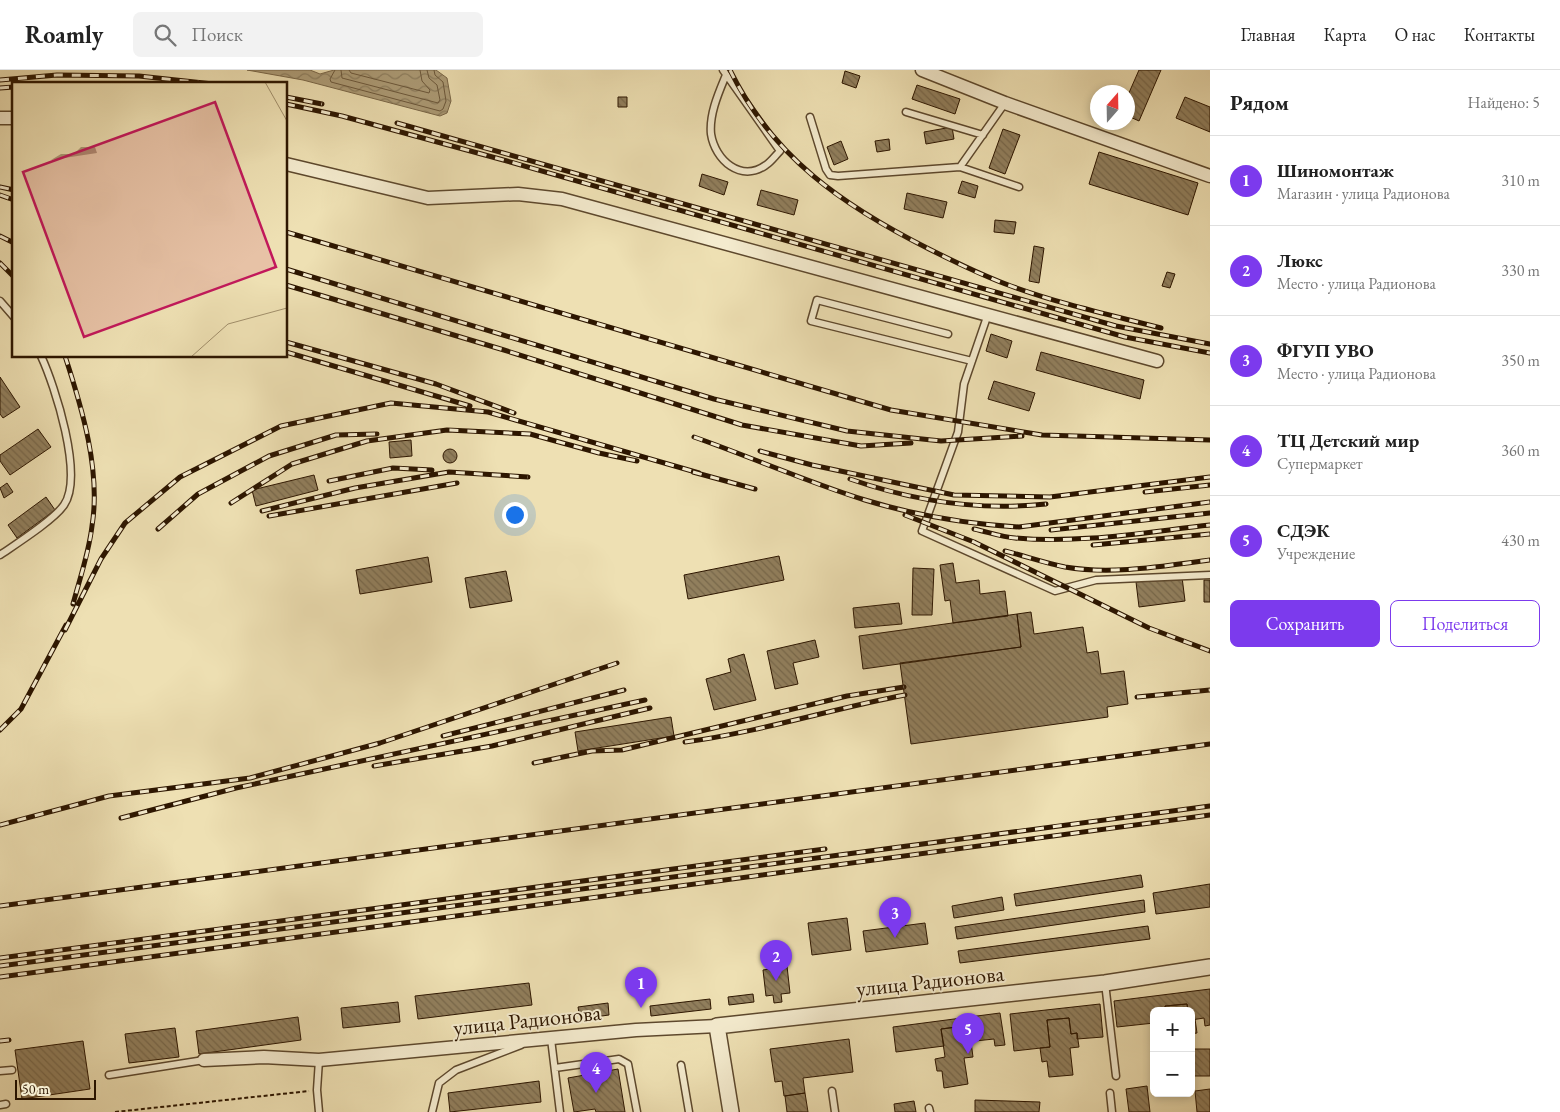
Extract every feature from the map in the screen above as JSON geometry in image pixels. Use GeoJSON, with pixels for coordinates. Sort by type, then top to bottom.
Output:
{"type":"FeatureCollection","features":[{"type":"Feature","properties":{"kind":"street"},"geometry":{"type":"LineString","coordinates":[[922,70],[1005,103],[1210,176]]}},
{"type":"Feature","properties":{"kind":"street"},"geometry":{"type":"LineString","coordinates":[[288,164],[428,198],[518,194],[562,199],[1157,360]]}},
{"type":"Feature","properties":{"kind":"street","name":"улица Радионова"},"geometry":{"type":"LineString","coordinates":[[204,1060],[264,1057],[320,1060],[551,1038],[717,1026],[1105,983],[1210,967]]}},
{"type":"Feature","properties":{"kind":"street"},"geometry":{"type":"LineString","coordinates":[[717,1026],[731,1112]]}},
{"type":"Feature","properties":{"kind":"lane"},"geometry":{"type":"LineString","coordinates":[[725,72],[780,152],[766,165],[754,171],[731,168],[721,159],[714,145],[711,124],[725,72]]}},
{"type":"Feature","properties":{"kind":"lane"},"geometry":{"type":"LineString","coordinates":[[960,167],[1005,103]]}},
{"type":"Feature","properties":{"kind":"lane"},"geometry":{"type":"LineString","coordinates":[[906,112],[983,135]]}},
{"type":"Feature","properties":{"kind":"lane"},"geometry":{"type":"LineString","coordinates":[[810,117],[826,169],[830,174],[838,176],[917,172],[960,167],[1019,187]]}},
{"type":"Feature","properties":{"kind":"lane"},"geometry":{"type":"LineString","coordinates":[[948,334],[817,300],[811,321],[972,361]]}},
{"type":"Feature","properties":{"kind":"lane"},"geometry":{"type":"LineString","coordinates":[[0,301],[12,315]]}},
{"type":"Feature","properties":{"kind":"lane"},"geometry":{"type":"LineString","coordinates":[[988,314],[964,384],[958,432],[922,531],[1055,591],[1096,580],[1210,575]]}},
{"type":"Feature","properties":{"kind":"lane"},"geometry":{"type":"LineString","coordinates":[[0,555],[32,534],[64,505],[69,491],[68,442],[52,384],[42,358]]}},
{"type":"Feature","properties":{"kind":"lane"},"geometry":{"type":"LineString","coordinates":[[1105,983],[1116,1076]]}},
{"type":"Feature","properties":{"kind":"lane"},"geometry":{"type":"LineString","coordinates":[[551,1038],[560,1112]]}},
{"type":"Feature","properties":{"kind":"lane"},"geometry":{"type":"LineString","coordinates":[[432,1112],[439,1082],[450,1074],[531,1041]]}},
{"type":"Feature","properties":{"kind":"lane"},"geometry":{"type":"LineString","coordinates":[[555,1068],[619,1059],[625,1061],[628,1064],[637,1112]]}},
{"type":"Feature","properties":{"kind":"lane"},"geometry":{"type":"LineString","coordinates":[[109,1076],[204,1060]]}},
{"type":"Feature","properties":{"kind":"lane"},"geometry":{"type":"LineString","coordinates":[[319,1112],[317,1090],[320,1060]]}},
{"type":"Feature","properties":{"kind":"lane"},"geometry":{"type":"LineString","coordinates":[[681,1065],[689,1112]]}},
{"type":"Feature","properties":{"kind":"lane"},"geometry":{"type":"LineString","coordinates":[[0,1071],[12,1070]]}},
{"type":"Feature","properties":{"kind":"lane"},"geometry":{"type":"LineString","coordinates":[[832,1091],[835,1112]]}},
{"type":"Feature","properties":{"kind":"lane"},"geometry":{"type":"LineString","coordinates":[[1110,1094],[1112,1112]]}},
{"type":"Feature","properties":{"kind":"path"},"geometry":{"type":"LineString","coordinates":[[115,1112],[317,1090]]}},
{"type":"Feature","properties":{"kind":"water"},"geometry":{"type":"Polygon","coordinates":[[[247,70],[310,70],[320,74],[334,70],[436,70],[447,78],[451,101],[447,113],[440,116],[303,80],[247,70]]]}},
{"type":"Feature","properties":{"kind":"building"},"geometry":{"type":"Polygon","coordinates":[[[1139,70],[1161,70],[1139,121],[1135,119],[1135,85],[1132,85],[1139,70]]]}},
{"type":"Feature","properties":{"kind":"building"},"geometry":{"type":"Polygon","coordinates":[[[845,71],[860,76],[856,88],[842,83],[845,71]]]}},
{"type":"Feature","properties":{"kind":"building"},"geometry":{"type":"Polygon","coordinates":[[[917,85],[960,99],[955,114],[912,99],[917,85]]]}},
{"type":"Feature","properties":{"kind":"building"},"geometry":{"type":"Polygon","coordinates":[[[618,97],[627,97],[627,107],[618,107],[618,97]]]}},
{"type":"Feature","properties":{"kind":"building"},"geometry":{"type":"Polygon","coordinates":[[[1185,97],[1210,107],[1210,132],[1176,118],[1185,97]]]}},
{"type":"Feature","properties":{"kind":"building"},"geometry":{"type":"Polygon","coordinates":[[[952,127],[954,139],[926,144],[924,132],[952,127]]]}},
{"type":"Feature","properties":{"kind":"building"},"geometry":{"type":"Polygon","coordinates":[[[1003,129],[1020,135],[1005,174],[989,168],[1003,129]]]}},
{"type":"Feature","properties":{"kind":"building"},"geometry":{"type":"Polygon","coordinates":[[[889,139],[890,150],[877,152],[875,141],[889,139]]]}},
{"type":"Feature","properties":{"kind":"building"},"geometry":{"type":"Polygon","coordinates":[[[841,141],[848,159],[834,165],[827,147],[841,141]]]}},
{"type":"Feature","properties":{"kind":"building"},"geometry":{"type":"Polygon","coordinates":[[[1099,152],[1198,183],[1188,215],[1089,184],[1099,152]]]}},
{"type":"Feature","properties":{"kind":"building"},"geometry":{"type":"Polygon","coordinates":[[[702,174],[728,182],[724,195],[699,186],[702,174]]]}},
{"type":"Feature","properties":{"kind":"building"},"geometry":{"type":"Polygon","coordinates":[[[962,181],[978,186],[975,198],[958,193],[962,181]]]}},
{"type":"Feature","properties":{"kind":"building"},"geometry":{"type":"Polygon","coordinates":[[[761,190],[798,200],[794,215],[757,205],[761,190]]]}},
{"type":"Feature","properties":{"kind":"building"},"geometry":{"type":"Polygon","coordinates":[[[907,193],[947,202],[943,218],[904,209],[907,193]]]}},
{"type":"Feature","properties":{"kind":"building"},"geometry":{"type":"Polygon","coordinates":[[[995,220],[1016,222],[1014,234],[994,232],[995,220]]]}},
{"type":"Feature","properties":{"kind":"building"},"geometry":{"type":"Polygon","coordinates":[[[1034,246],[1044,248],[1039,283],[1029,281],[1034,246]]]}},
{"type":"Feature","properties":{"kind":"building"},"geometry":{"type":"Polygon","coordinates":[[[1167,272],[1175,274],[1170,288],[1162,286],[1167,272]]]}},
{"type":"Feature","properties":{"kind":"building"},"geometry":{"type":"Polygon","coordinates":[[[991,334],[1012,341],[1007,358],[986,351],[991,334]]]}},
{"type":"Feature","properties":{"kind":"building"},"geometry":{"type":"Polygon","coordinates":[[[1041,352],[1144,380],[1140,399],[1036,370],[1041,352]]]}},
{"type":"Feature","properties":{"kind":"building"},"geometry":{"type":"Polygon","coordinates":[[[0,377],[20,407],[3,418],[0,414],[0,377]]]}},
{"type":"Feature","properties":{"kind":"building"},"geometry":{"type":"Polygon","coordinates":[[[994,381],[1035,393],[1029,411],[988,399],[994,381]]]}},
{"type":"Feature","properties":{"kind":"building"},"geometry":{"type":"Polygon","coordinates":[[[38,429],[51,447],[10,475],[0,461],[0,455],[38,429]]]}},
{"type":"Feature","properties":{"kind":"building"},"geometry":{"type":"Polygon","coordinates":[[[411,440],[412,456],[390,458],[389,442],[411,440]]]}},
{"type":"Feature","properties":{"kind":"building"},"geometry":{"type":"Polygon","coordinates":[[[447,449],[453,449],[457,456],[453,463],[447,463],[443,459],[443,453],[447,449]]]}},
{"type":"Feature","properties":{"kind":"building"},"geometry":{"type":"Polygon","coordinates":[[[314,475],[318,490],[256,506],[252,490],[314,475]]]}},
{"type":"Feature","properties":{"kind":"building"},"geometry":{"type":"Polygon","coordinates":[[[7,483],[13,492],[4,498],[0,488],[7,483]]]}},
{"type":"Feature","properties":{"kind":"building"},"geometry":{"type":"Polygon","coordinates":[[[46,497],[55,510],[17,538],[8,525],[46,497]]]}},
{"type":"Feature","properties":{"kind":"building"},"geometry":{"type":"Polygon","coordinates":[[[779,556],[784,580],[688,599],[684,575],[779,556]]]}},
{"type":"Feature","properties":{"kind":"building"},"geometry":{"type":"Polygon","coordinates":[[[428,557],[432,582],[360,594],[356,570],[428,557]]]}},
{"type":"Feature","properties":{"kind":"building"},"geometry":{"type":"Polygon","coordinates":[[[953,563],[956,583],[979,580],[980,594],[1005,591],[1008,616],[953,623],[950,600],[945,601],[940,565],[953,563]]]}},
{"type":"Feature","properties":{"kind":"building"},"geometry":{"type":"Polygon","coordinates":[[[913,568],[934,569],[932,615],[912,615],[913,568]]]}},
{"type":"Feature","properties":{"kind":"building"},"geometry":{"type":"Polygon","coordinates":[[[506,571],[512,601],[470,608],[465,578],[506,571]]]}},
{"type":"Feature","properties":{"kind":"building"},"geometry":{"type":"Polygon","coordinates":[[[1182,577],[1185,601],[1139,607],[1136,582],[1182,577]]]}},
{"type":"Feature","properties":{"kind":"building"},"geometry":{"type":"Polygon","coordinates":[[[1204,580],[1210,580],[1210,602],[1204,602],[1204,580]]]}},
{"type":"Feature","properties":{"kind":"building"},"geometry":{"type":"Polygon","coordinates":[[[899,603],[902,624],[855,628],[853,608],[899,603]]]}},
{"type":"Feature","properties":{"kind":"building"},"geometry":{"type":"Polygon","coordinates":[[[1031,612],[1034,634],[1083,627],[1087,653],[1098,651],[1101,674],[1124,671],[1128,704],[1107,707],[1108,717],[911,744],[900,663],[1021,647],[1017,614],[1031,612]]]}},
{"type":"Feature","properties":{"kind":"building"},"geometry":{"type":"Polygon","coordinates":[[[1017,614],[1021,647],[863,669],[859,636],[1017,614]]]}},
{"type":"Feature","properties":{"kind":"building"},"geometry":{"type":"Polygon","coordinates":[[[815,640],[819,657],[793,663],[798,684],[775,689],[767,651],[815,640]]]}},
{"type":"Feature","properties":{"kind":"building"},"geometry":{"type":"Polygon","coordinates":[[[744,654],[756,700],[714,710],[706,679],[731,672],[728,659],[744,654]]]}},
{"type":"Feature","properties":{"kind":"building"},"geometry":{"type":"Polygon","coordinates":[[[671,717],[674,736],[578,751],[575,732],[671,717]]]}},
{"type":"Feature","properties":{"kind":"building"},"geometry":{"type":"Polygon","coordinates":[[[1141,875],[1143,887],[1016,906],[1014,894],[1141,875]]]}},
{"type":"Feature","properties":{"kind":"building"},"geometry":{"type":"Polygon","coordinates":[[[1210,884],[1210,907],[1156,914],[1153,893],[1210,884]]]}},
{"type":"Feature","properties":{"kind":"building"},"geometry":{"type":"Polygon","coordinates":[[[1002,897],[1004,910],[954,918],[952,906],[1002,897]]]}},
{"type":"Feature","properties":{"kind":"building"},"geometry":{"type":"Polygon","coordinates":[[[1144,900],[1145,912],[957,939],[955,927],[1144,900]]]}},
{"type":"Feature","properties":{"kind":"building"},"geometry":{"type":"Polygon","coordinates":[[[847,918],[851,950],[812,955],[808,923],[847,918]]]}},
{"type":"Feature","properties":{"kind":"building"},"geometry":{"type":"Polygon","coordinates":[[[925,923],[928,944],[866,952],[863,931],[925,923]]]}},
{"type":"Feature","properties":{"kind":"building"},"geometry":{"type":"Polygon","coordinates":[[[1148,926],[1150,939],[960,963],[958,951],[1148,926]]]}},
{"type":"Feature","properties":{"kind":"building"},"geometry":{"type":"Polygon","coordinates":[[[787,966],[790,993],[781,994],[782,1002],[774,1003],[773,995],[766,996],[763,970],[787,966]]]}},
{"type":"Feature","properties":{"kind":"building"},"geometry":{"type":"Polygon","coordinates":[[[529,983],[532,1005],[418,1019],[415,996],[529,983]]]}},
{"type":"Feature","properties":{"kind":"building"},"geometry":{"type":"Polygon","coordinates":[[[1210,989],[1210,1025],[1205,1026],[1204,1018],[1195,1019],[1195,1007],[1187,1007],[1187,1004],[1150,1007],[1150,1023],[1117,1027],[1114,1001],[1210,989]]]}},
{"type":"Feature","properties":{"kind":"building"},"geometry":{"type":"Polygon","coordinates":[[[753,994],[754,1002],[729,1005],[728,997],[753,994]]]}},
{"type":"Feature","properties":{"kind":"building"},"geometry":{"type":"Polygon","coordinates":[[[710,999],[711,1009],[651,1016],[650,1006],[710,999]]]}},
{"type":"Feature","properties":{"kind":"building"},"geometry":{"type":"Polygon","coordinates":[[[398,1002],[400,1022],[343,1028],[341,1008],[398,1002]]]}},
{"type":"Feature","properties":{"kind":"building"},"geometry":{"type":"Polygon","coordinates":[[[608,1003],[609,1015],[580,1019],[578,1007],[608,1003]]]}},
{"type":"Feature","properties":{"kind":"building"},"geometry":{"type":"Polygon","coordinates":[[[1100,1004],[1103,1037],[1077,1039],[1077,1033],[1071,1034],[1069,1018],[1047,1020],[1050,1047],[1014,1051],[1010,1014],[1100,1004]]]}},
{"type":"Feature","properties":{"kind":"building"},"geometry":{"type":"Polygon","coordinates":[[[1187,1004],[1187,1007],[1165,1007],[1187,1004]]]}},
{"type":"Feature","properties":{"kind":"building"},"geometry":{"type":"Polygon","coordinates":[[[1000,1013],[1005,1045],[995,1046],[994,1039],[966,1042],[964,1026],[941,1029],[944,1046],[896,1052],[893,1027],[1000,1013]]]}},
{"type":"Feature","properties":{"kind":"building"},"geometry":{"type":"Polygon","coordinates":[[[298,1017],[301,1040],[199,1054],[196,1031],[298,1017]]]}},
{"type":"Feature","properties":{"kind":"building"},"geometry":{"type":"Polygon","coordinates":[[[1069,1018],[1071,1034],[1077,1033],[1079,1047],[1070,1048],[1073,1075],[1049,1077],[1047,1061],[1042,1062],[1040,1048],[1050,1047],[1047,1020],[1069,1018]]]}},
{"type":"Feature","properties":{"kind":"building"},"geometry":{"type":"Polygon","coordinates":[[[964,1026],[966,1042],[971,1042],[973,1057],[964,1058],[968,1084],[944,1088],[942,1071],[937,1071],[935,1059],[945,1057],[941,1029],[964,1026]]]}},
{"type":"Feature","properties":{"kind":"building"},"geometry":{"type":"Polygon","coordinates":[[[175,1028],[179,1057],[129,1063],[125,1034],[175,1028]]]}},
{"type":"Feature","properties":{"kind":"building"},"geometry":{"type":"Polygon","coordinates":[[[849,1039],[853,1072],[803,1078],[805,1093],[784,1096],[782,1081],[775,1082],[770,1049],[849,1039]]]}},
{"type":"Feature","properties":{"kind":"building"},"geometry":{"type":"Polygon","coordinates":[[[83,1041],[90,1089],[22,1099],[15,1050],[83,1041]]]}},
{"type":"Feature","properties":{"kind":"building"},"geometry":{"type":"Polygon","coordinates":[[[1195,1049],[1210,1049],[1210,1076],[1195,1076],[1195,1049]]]}},
{"type":"Feature","properties":{"kind":"building"},"geometry":{"type":"Polygon","coordinates":[[[618,1069],[625,1112],[596,1112],[595,1109],[574,1112],[568,1078],[618,1069]]]}},
{"type":"Feature","properties":{"kind":"building"},"geometry":{"type":"Polygon","coordinates":[[[539,1081],[541,1102],[450,1112],[448,1093],[539,1081]]]}},
{"type":"Feature","properties":{"kind":"building"},"geometry":{"type":"Polygon","coordinates":[[[1147,1086],[1150,1112],[1129,1112],[1126,1089],[1147,1086]]]}},
{"type":"Feature","properties":{"kind":"building"},"geometry":{"type":"Polygon","coordinates":[[[1210,1089],[1210,1112],[1197,1112],[1195,1091],[1210,1089]]]}},
{"type":"Feature","properties":{"kind":"building"},"geometry":{"type":"Polygon","coordinates":[[[805,1093],[808,1112],[787,1112],[785,1096],[805,1093]]]}},
{"type":"Feature","properties":{"kind":"building"},"geometry":{"type":"Polygon","coordinates":[[[975,1100],[1040,1102],[1039,1112],[975,1112],[975,1100]]]}},
{"type":"Feature","properties":{"kind":"building"},"geometry":{"type":"Polygon","coordinates":[[[914,1101],[916,1112],[895,1112],[894,1104],[914,1101]]]}},
{"type":"Feature","properties":{"kind":"railway"},"geometry":{"type":"LineString","coordinates":[[730,70],[747,101],[767,129],[789,154],[840,197],[898,233],[969,269],[1001,282],[1067,304],[1161,328]]}},
{"type":"Feature","properties":{"kind":"railway"},"geometry":{"type":"LineString","coordinates":[[0,80],[57,75],[139,76],[194,82]]}},
{"type":"Feature","properties":{"kind":"railway"},"geometry":{"type":"LineString","coordinates":[[0,88],[12,87]]}},
{"type":"Feature","properties":{"kind":"railway"},"geometry":{"type":"LineString","coordinates":[[288,97],[322,104]]}},
{"type":"Feature","properties":{"kind":"railway"},"geometry":{"type":"LineString","coordinates":[[288,104],[342,116],[507,161],[1125,337],[1210,353]]}},
{"type":"Feature","properties":{"kind":"railway"},"geometry":{"type":"LineString","coordinates":[[397,123],[1116,326],[1210,344]]}},
{"type":"Feature","properties":{"kind":"railway"},"geometry":{"type":"LineString","coordinates":[[0,187],[12,190]]}},
{"type":"Feature","properties":{"kind":"railway"},"geometry":{"type":"LineString","coordinates":[[0,195],[12,199]]}},
{"type":"Feature","properties":{"kind":"railway"},"geometry":{"type":"LineString","coordinates":[[288,233],[891,410],[1042,435],[1210,440]]}},
{"type":"Feature","properties":{"kind":"railway"},"geometry":{"type":"LineString","coordinates":[[0,236],[12,242]]}},
{"type":"Feature","properties":{"kind":"railway"},"geometry":{"type":"LineString","coordinates":[[0,263],[12,275]]}},
{"type":"Feature","properties":{"kind":"railway"},"geometry":{"type":"LineString","coordinates":[[288,270],[714,399],[847,431],[941,441],[1022,436]]}},
{"type":"Feature","properties":{"kind":"railway"},"geometry":{"type":"LineString","coordinates":[[288,286],[504,350],[742,425],[861,446],[911,443]]}},
{"type":"Feature","properties":{"kind":"railway"},"geometry":{"type":"LineString","coordinates":[[288,343],[436,384],[514,413]]}},
{"type":"Feature","properties":{"kind":"railway"},"geometry":{"type":"LineString","coordinates":[[288,353],[470,406]]}},
{"type":"Feature","properties":{"kind":"railway"},"geometry":{"type":"LineString","coordinates":[[66,358],[78,397],[88,440],[94,484],[91,536],[73,604]]}},
{"type":"Feature","properties":{"kind":"railway"},"geometry":{"type":"LineString","coordinates":[[65,630],[101,559],[125,523],[180,477],[281,426],[391,403],[488,412],[699,473]]}},
{"type":"Feature","properties":{"kind":"railway"},"geometry":{"type":"LineString","coordinates":[[231,503],[292,464],[367,441],[447,430],[530,434],[599,453],[637,461]]}},
{"type":"Feature","properties":{"kind":"railway"},"geometry":{"type":"LineString","coordinates":[[158,529],[198,494],[269,456],[336,435],[377,434]]}},
{"type":"Feature","properties":{"kind":"railway"},"geometry":{"type":"LineString","coordinates":[[694,437],[865,500],[941,518],[980,524],[1019,527],[1210,502]]}},
{"type":"Feature","properties":{"kind":"railway"},"geometry":{"type":"LineString","coordinates":[[760,451],[812,465],[954,495],[1050,497],[1210,477]]}},
{"type":"Feature","properties":{"kind":"railway"},"geometry":{"type":"LineString","coordinates":[[329,481],[393,468],[432,470]]}},
{"type":"Feature","properties":{"kind":"railway"},"geometry":{"type":"LineString","coordinates":[[262,511],[355,488],[449,472],[528,477]]}},
{"type":"Feature","properties":{"kind":"railway"},"geometry":{"type":"LineString","coordinates":[[693,472],[755,489]]}},
{"type":"Feature","properties":{"kind":"railway"},"geometry":{"type":"LineString","coordinates":[[850,479],[898,493],[946,502],[996,506],[1046,504]]}},
{"type":"Feature","properties":{"kind":"railway"},"geometry":{"type":"LineString","coordinates":[[269,516],[457,483]]}},
{"type":"Feature","properties":{"kind":"railway"},"geometry":{"type":"LineString","coordinates":[[1145,492],[1210,485]]}},
{"type":"Feature","properties":{"kind":"railway"},"geometry":{"type":"LineString","coordinates":[[1051,530],[1210,513]]}},
{"type":"Feature","properties":{"kind":"railway"},"geometry":{"type":"LineString","coordinates":[[905,515],[974,542],[1149,628],[1210,651]]}},
{"type":"Feature","properties":{"kind":"railway"},"geometry":{"type":"LineString","coordinates":[[974,529],[1000,536],[1064,539],[1113,536],[1210,525]]}},
{"type":"Feature","properties":{"kind":"railway"},"geometry":{"type":"LineString","coordinates":[[1093,545],[1210,534]]}},
{"type":"Feature","properties":{"kind":"railway"},"geometry":{"type":"LineString","coordinates":[[1005,551],[1065,567],[1101,570],[1138,569],[1210,560]]}},
{"type":"Feature","properties":{"kind":"railway"},"geometry":{"type":"LineString","coordinates":[[0,730],[21,709],[66,625]]}},
{"type":"Feature","properties":{"kind":"railway"},"geometry":{"type":"LineString","coordinates":[[0,825],[109,796],[250,778],[380,743],[617,663]]}},
{"type":"Feature","properties":{"kind":"railway"},"geometry":{"type":"LineString","coordinates":[[534,763],[592,751],[622,750],[847,696],[904,687]]}},
{"type":"Feature","properties":{"kind":"railway"},"geometry":{"type":"LineString","coordinates":[[443,736],[624,690]]}},
{"type":"Feature","properties":{"kind":"railway"},"geometry":{"type":"LineString","coordinates":[[1137,697],[1210,690]]}},
{"type":"Feature","properties":{"kind":"railway"},"geometry":{"type":"LineString","coordinates":[[685,742],[713,738],[905,695]]}},
{"type":"Feature","properties":{"kind":"railway"},"geometry":{"type":"LineString","coordinates":[[121,818],[236,788],[645,700]]}},
{"type":"Feature","properties":{"kind":"railway"},"geometry":{"type":"LineString","coordinates":[[374,766],[492,746],[650,708]]}},
{"type":"Feature","properties":{"kind":"railway"},"geometry":{"type":"LineString","coordinates":[[0,906],[1210,744]]}},
{"type":"Feature","properties":{"kind":"railway"},"geometry":{"type":"LineString","coordinates":[[0,966],[1210,806]]}},
{"type":"Feature","properties":{"kind":"railway"},"geometry":{"type":"LineString","coordinates":[[0,977],[1210,815]]}},
{"type":"Feature","properties":{"kind":"railway"},"geometry":{"type":"LineString","coordinates":[[0,958],[825,849]]}},
{"type":"Feature","properties":{"kind":"railway"},"geometry":{"type":"LineString","coordinates":[[0,1041],[9,1040]]}},
{"type":"Feature","properties":{"kind":"place","name":"ФГУП УВО"},"geometry":{"type":"Point","coordinates":[895,938]}},
{"type":"Feature","properties":{"kind":"place","name":"Люкс"},"geometry":{"type":"Point","coordinates":[776,981]}},
{"type":"Feature","properties":{"kind":"place","name":"Шиномонтаж"},"geometry":{"type":"Point","coordinates":[641,1008]}},
{"type":"Feature","properties":{"kind":"place","name":"СДЭК"},"geometry":{"type":"Point","coordinates":[968,1054]}},
{"type":"Feature","properties":{"kind":"place","name":"ТЦ Детский мир"},"geometry":{"type":"Point","coordinates":[596,1093]}}]}
